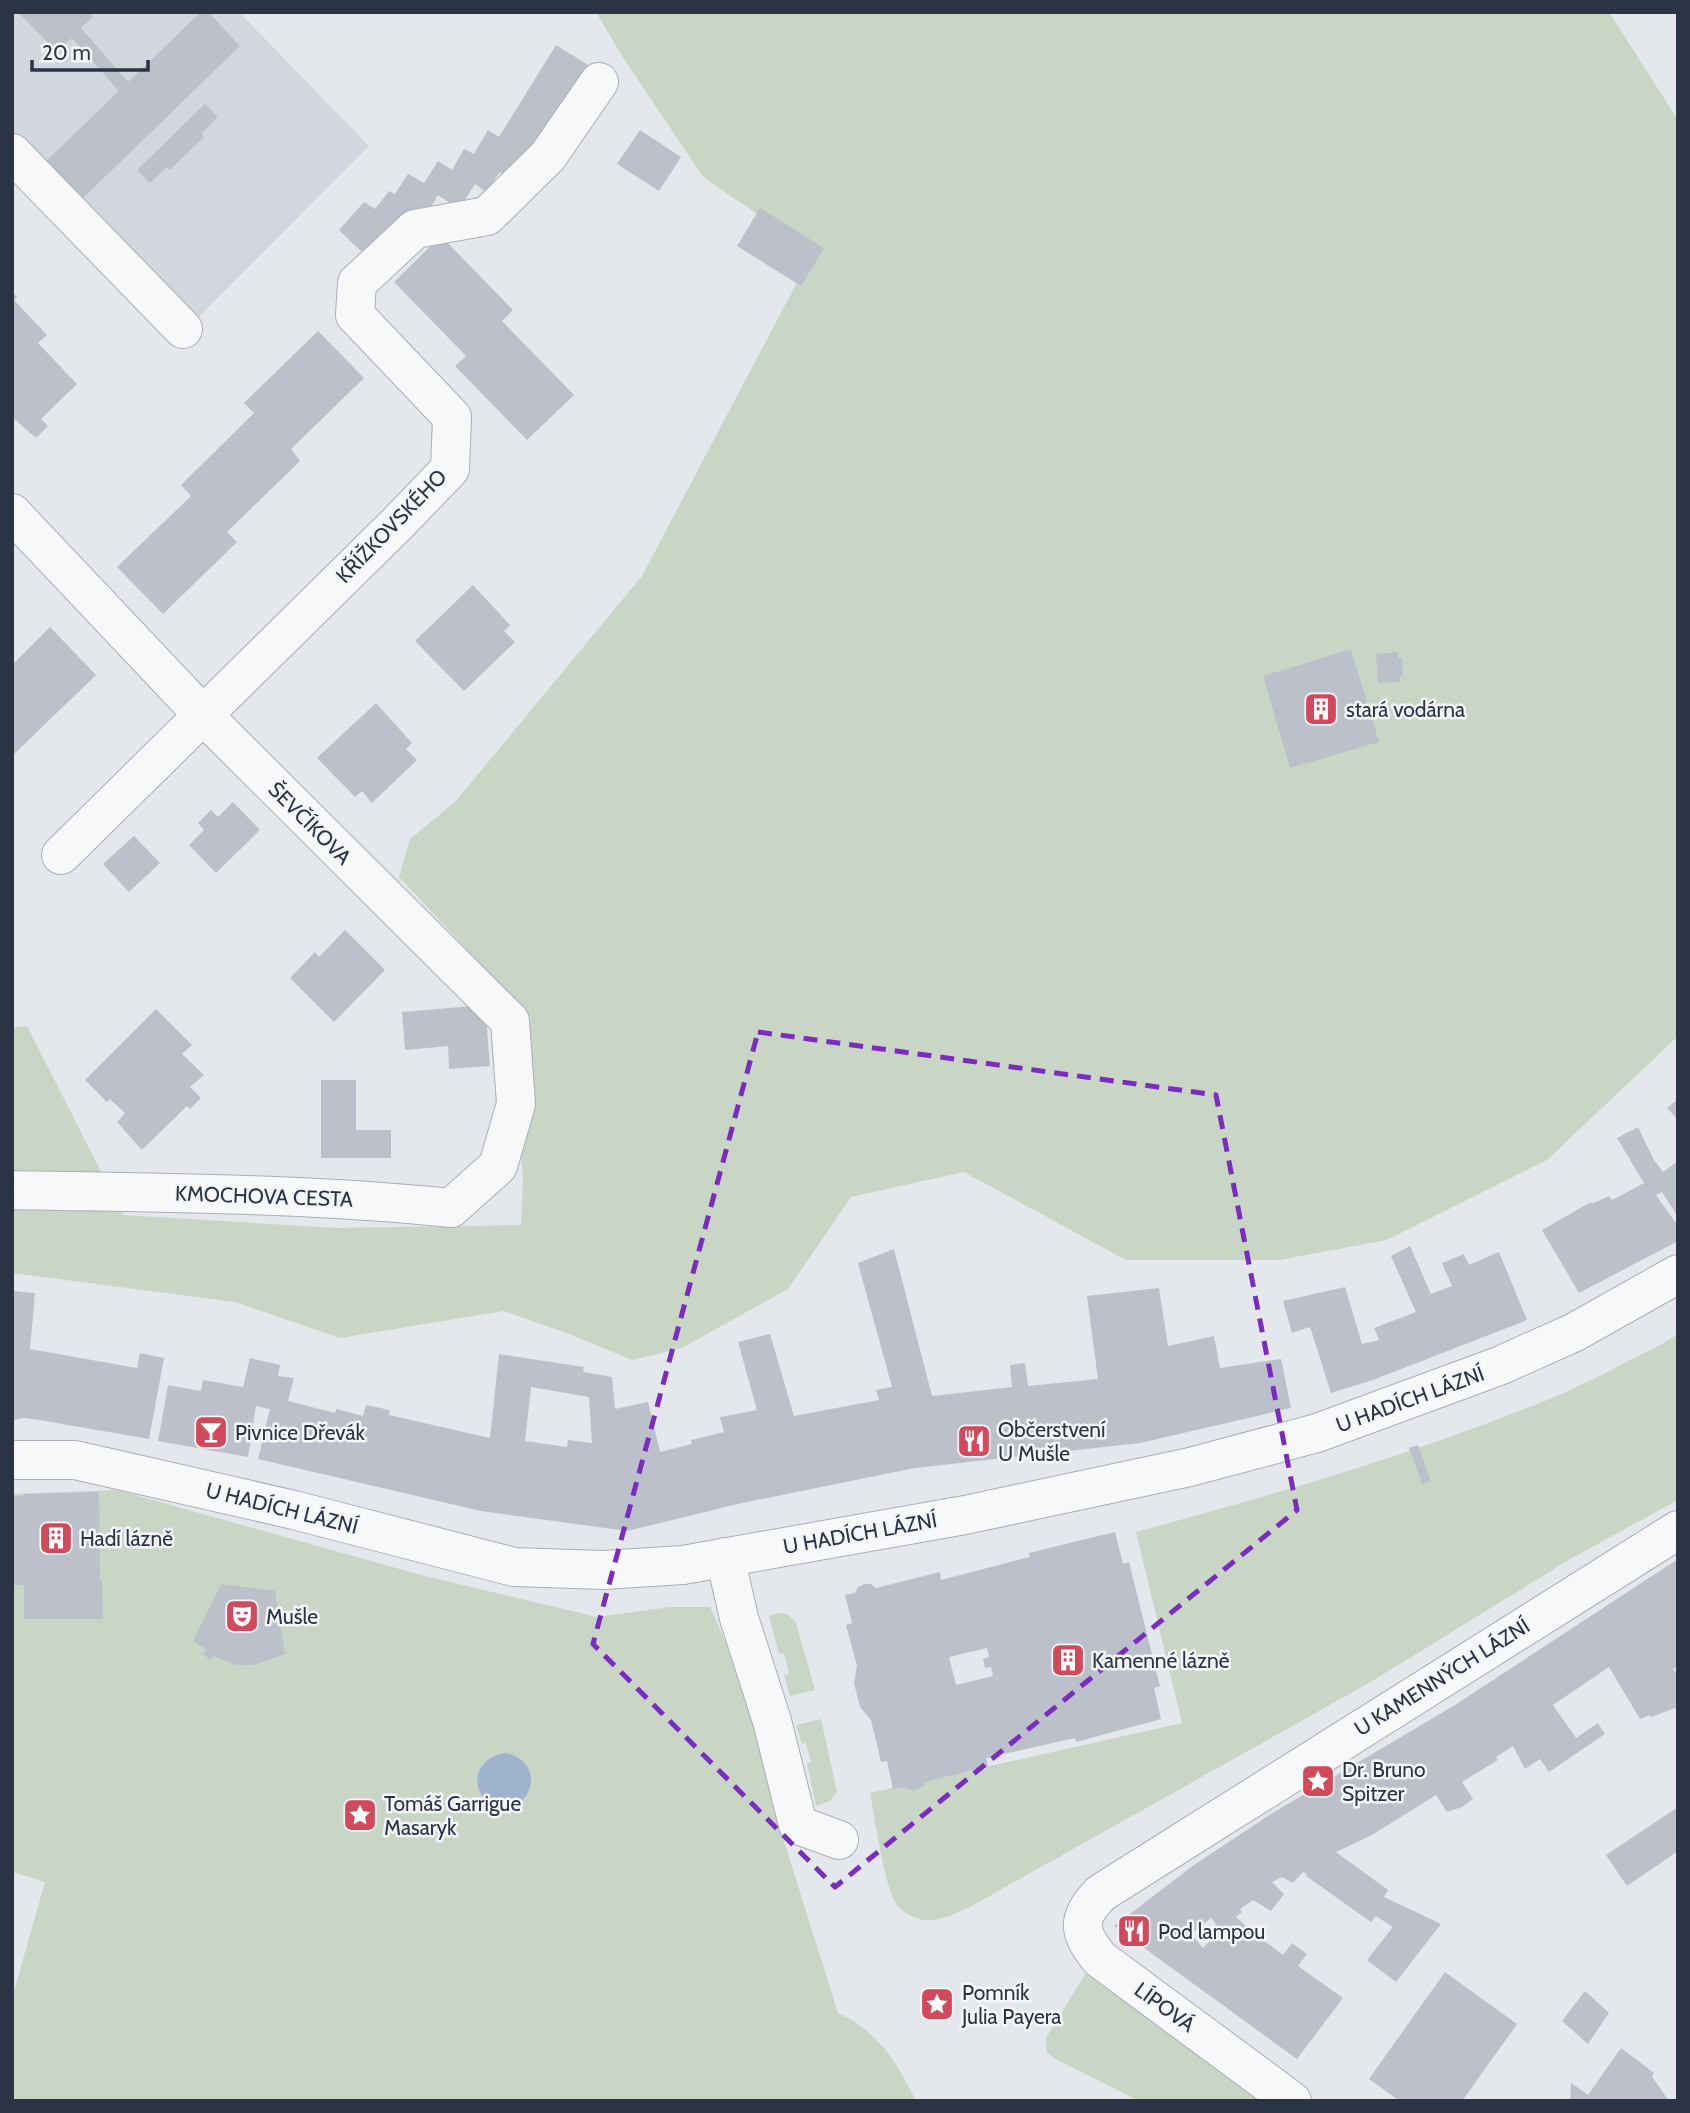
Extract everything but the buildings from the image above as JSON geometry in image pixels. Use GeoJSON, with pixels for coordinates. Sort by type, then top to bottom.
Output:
{"type":"FeatureCollection","features":[{"type":"Feature","properties":{"kind":"street","name":"KŘÍŽKOVSKÉHO"},"geometry":{"type":"LineString","coordinates":[[61,855],[450,469],[452,416],[355,315],[357,283],[415,229],[487,216],[548,156],[599,82]]}},
{"type":"Feature","properties":{"kind":"street"},"geometry":{"type":"LineString","coordinates":[[12,153],[183,329]]}},
{"type":"Feature","properties":{"kind":"street","name":"ŠEVČÍKOVA"},"geometry":{"type":"LineString","coordinates":[[17,528],[510,1021],[516,1104],[498,1166]]}},
{"type":"Feature","properties":{"kind":"street","name":"KMOCHOVA CESTA"},"geometry":{"type":"LineString","coordinates":[[12,1190],[378,1200],[451,1208],[498,1166]]}},
{"type":"Feature","properties":{"kind":"street","name":"U HADÍCH LÁZNÍ"},"geometry":{"type":"LineString","coordinates":[[12,1460],[75,1460],[294,1510],[514,1567],[603,1570],[683,1565],[979,1512],[1190,1467],[1317,1433],[1499,1366],[1575,1332],[1678,1274]]}},
{"type":"Feature","properties":{"kind":"street","name":"U KAMENNÝCH LÁZNÍ"},"geometry":{"type":"LineString","coordinates":[[1101,1893],[1678,1530]]}},
{"type":"Feature","properties":{"kind":"street"},"geometry":{"type":"LineString","coordinates":[[725,1557],[739,1618],[772,1721],[798,1825],[839,1840]]}},
{"type":"Feature","properties":{"kind":"street","name":"LÍPOVÁ"},"geometry":{"type":"LineString","coordinates":[[1101,1893],[1087,1906],[1082,1926],[1087,1943],[1100,1959],[1292,2101]]}},
{"type":"Feature","properties":{"kind":"highlighted area"},"geometry":{"type":"Polygon","coordinates":[[[758,1032],[1216,1095],[1297,1510],[835,1887],[593,1644],[758,1032]]]}},
{"type":"Feature","properties":{"kind":"shaded area"},"geometry":{"type":"Polygon","coordinates":[[[12,12],[239,12],[369,146],[173,343],[12,177],[12,12]]]}},
{"type":"Feature","properties":{"kind":"green space"},"geometry":{"type":"Polygon","coordinates":[[[596,12],[1609,12],[1678,120],[1678,1036],[1547,1160],[1387,1240],[1279,1260],[1126,1260],[964,1172],[851,1197],[788,1289],[682,1348],[632,1360],[504,1311],[340,1338],[235,1302],[12,1273],[12,1028],[27,1026],[123,1215],[337,1228],[521,1225],[523,1177],[516,1104],[531,1018],[399,877],[410,839],[455,802],[642,576],[813,252],[703,177],[622,56],[596,12]]]}},
{"type":"Feature","properties":{"kind":"green space"},"geometry":{"type":"Polygon","coordinates":[[[1678,1334],[1678,1500],[1570,1559],[1369,1683],[977,1903],[952,1915],[932,1920],[914,1917],[897,1905],[884,1868],[870,1793],[1182,1723],[1136,1532],[1294,1487],[1450,1437],[1566,1392],[1678,1334]]]}},
{"type":"Feature","properties":{"kind":"green space"},"geometry":{"type":"Polygon","coordinates":[[[117,1490],[421,1575],[597,1617],[670,1607],[710,1607],[760,1716],[772,1803],[838,2013],[864,2029],[885,2049],[916,2101],[12,2101],[12,1998],[45,1882],[12,1872],[12,1494],[117,1490]]]}},
{"type":"Feature","properties":{"kind":"green space"},"geometry":{"type":"Polygon","coordinates":[[[788,1614],[796,1623],[815,1690],[790,1696],[784,1675],[789,1673],[784,1653],[779,1654],[769,1616],[788,1614]]]}},
{"type":"Feature","properties":{"kind":"green space"},"geometry":{"type":"Polygon","coordinates":[[[821,1719],[837,1792],[830,1801],[816,1806],[807,1764],[811,1762],[806,1743],[802,1744],[796,1725],[821,1719]]]}},
{"type":"Feature","properties":{"kind":"green space"},"geometry":{"type":"Polygon","coordinates":[[[1087,1971],[1270,2101],[1139,2101],[1047,2053],[1046,2038],[1087,1971]]]}},
{"type":"Feature","properties":{"kind":"water"},"geometry":{"type":"Polygon","coordinates":[[[506,1753],[520,1759],[528,1768],[531,1779],[529,1790],[523,1799],[514,1806],[503,1807],[484,1798],[477,1779],[484,1764],[494,1756],[506,1753]]]}},
{"type":"Feature","properties":{"kind":"place","name":"stará vodárna"},"geometry":{"type":"Point","coordinates":[1321,709]}},
{"type":"Feature","properties":{"kind":"place","name":"Pivnice Dřevák"},"geometry":{"type":"Point","coordinates":[211,1432]}},
{"type":"Feature","properties":{"kind":"place","name":"Občerstvení U Mušle"},"geometry":{"type":"Point","coordinates":[974,1441]}},
{"type":"Feature","properties":{"kind":"place","name":"Hadí lázně"},"geometry":{"type":"Point","coordinates":[56,1538]}},
{"type":"Feature","properties":{"kind":"place","name":"Mušle"},"geometry":{"type":"Point","coordinates":[242,1616]}},
{"type":"Feature","properties":{"kind":"place","name":"Kamenné lázně"},"geometry":{"type":"Point","coordinates":[1068,1660]}},
{"type":"Feature","properties":{"kind":"place","name":"Dr. Bruno Spitzer"},"geometry":{"type":"Point","coordinates":[1318,1781]}},
{"type":"Feature","properties":{"kind":"place","name":"Tomáš Garrigue Masaryk"},"geometry":{"type":"Point","coordinates":[360,1815]}},
{"type":"Feature","properties":{"kind":"place","name":"Pod lampou"},"geometry":{"type":"Point","coordinates":[1134,1931]}},
{"type":"Feature","properties":{"kind":"place","name":"Pomník Julia Payera"},"geometry":{"type":"Point","coordinates":[937,2004]}}]}
